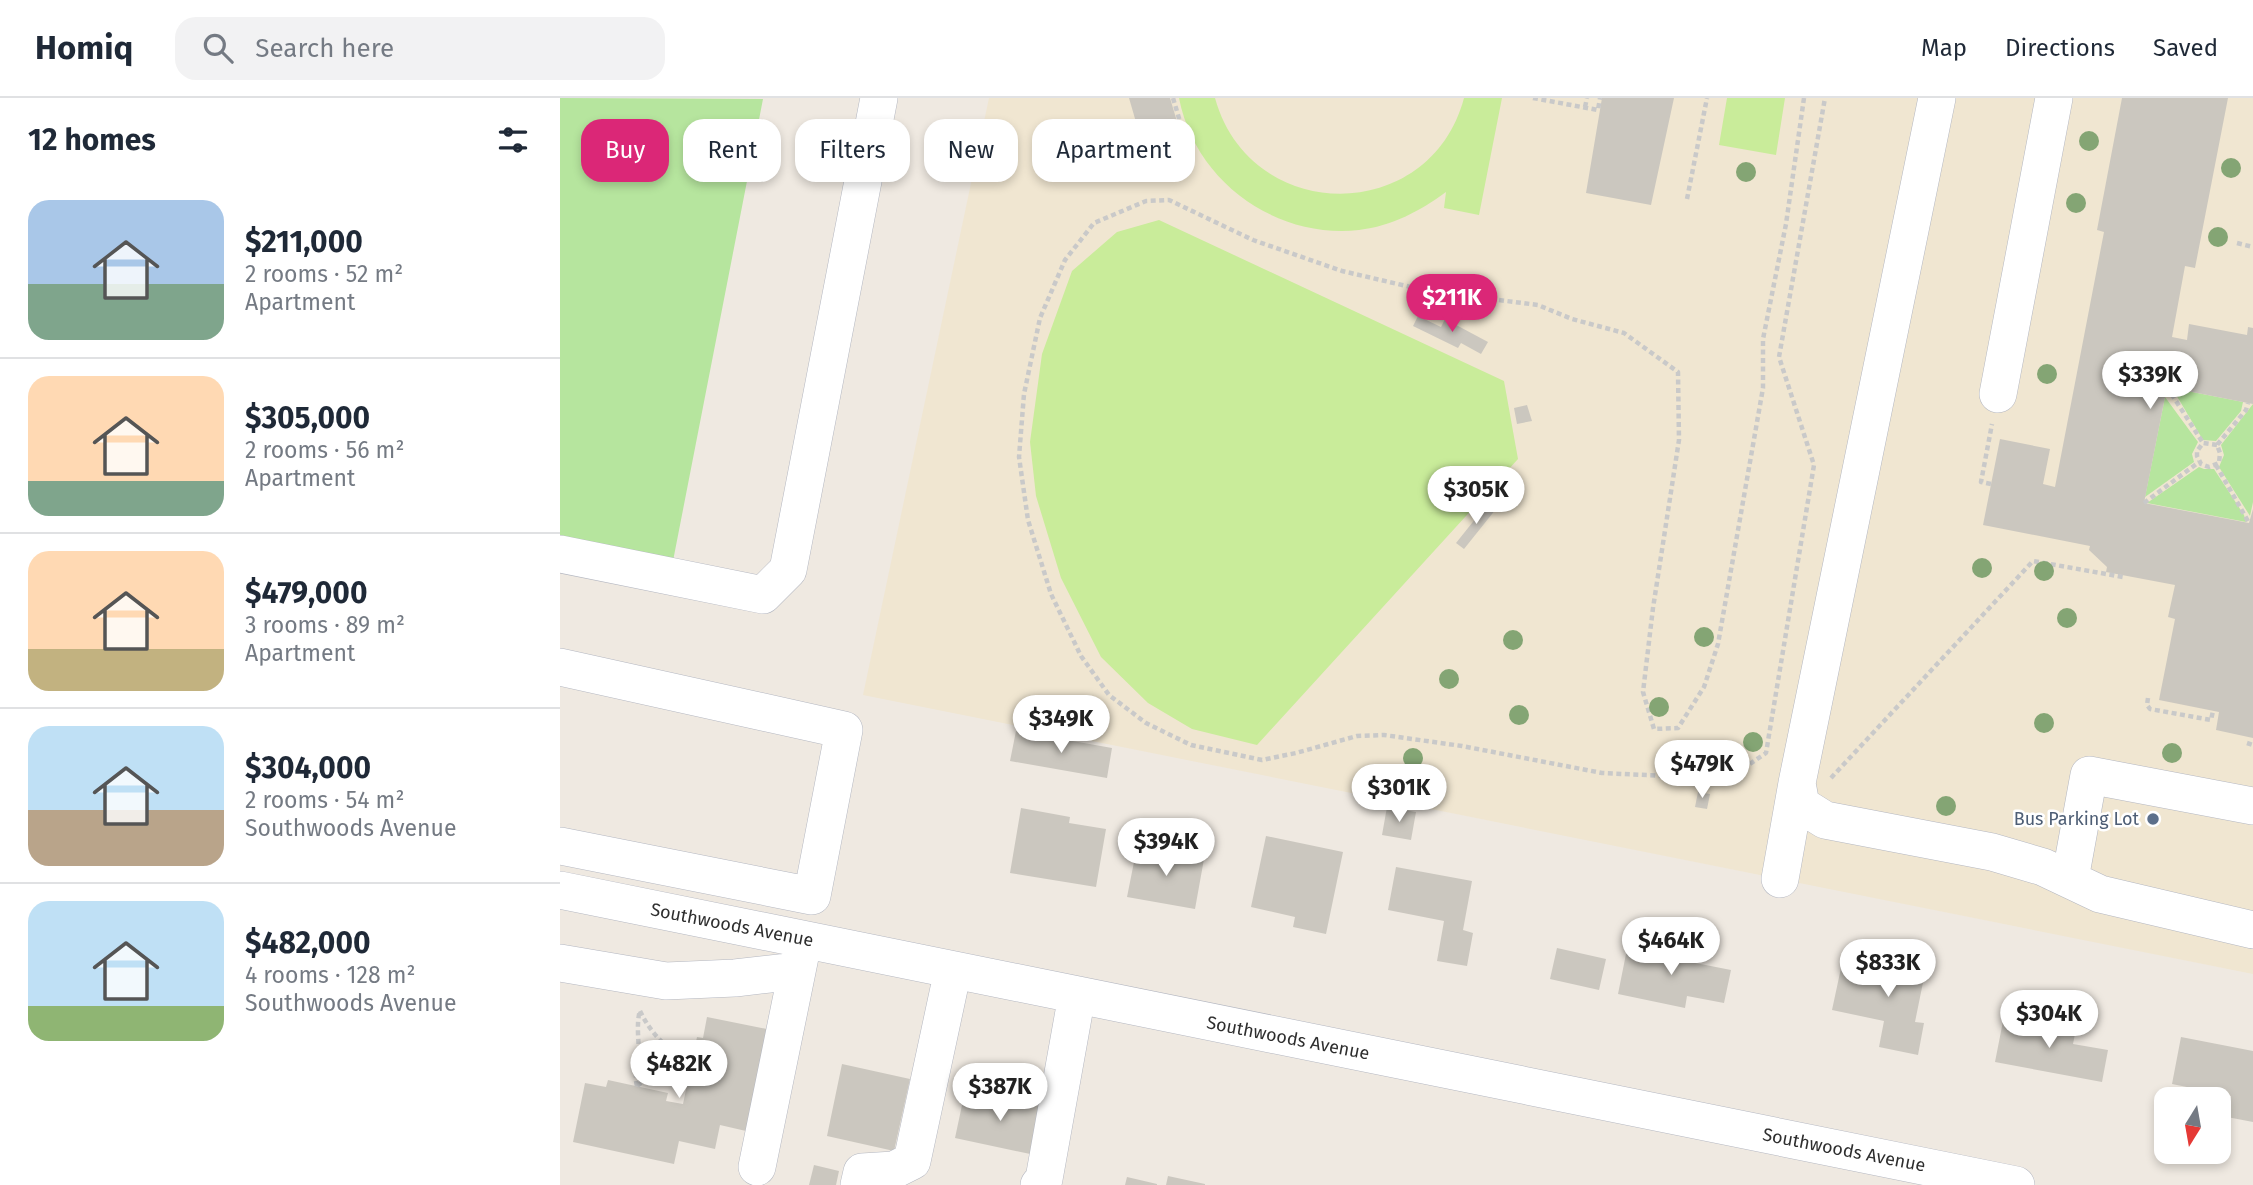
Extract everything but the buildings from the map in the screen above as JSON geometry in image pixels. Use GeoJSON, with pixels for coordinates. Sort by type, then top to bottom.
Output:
{"type":"FeatureCollection","features":[{"type":"Feature","properties":{"kind":"street"},"geometry":{"type":"LineString","coordinates":[[560,554],[763,595],[788,570],[879,98]]}},
{"type":"Feature","properties":{"kind":"street"},"geometry":{"type":"LineString","coordinates":[[1780,879],[1813,782],[1937,98]]}},
{"type":"Feature","properties":{"kind":"street"},"geometry":{"type":"LineString","coordinates":[[1998,394],[2054,98]]}},
{"type":"Feature","properties":{"kind":"street"},"geometry":{"type":"LineString","coordinates":[[560,667],[844,730],[812,896],[560,846]]}},
{"type":"Feature","properties":{"kind":"street"},"geometry":{"type":"LineString","coordinates":[[2070,879],[2089,775],[2253,806]]}},
{"type":"Feature","properties":{"kind":"street"},"geometry":{"type":"LineString","coordinates":[[1813,782],[1801,805],[1825,820],[1992,852],[2043,867],[2100,894],[2253,930]]}},
{"type":"Feature","properties":{"kind":"street"},"geometry":{"type":"LineString","coordinates":[[657,909],[665,867]]}},
{"type":"Feature","properties":{"kind":"street","name":"Southwoods Avenue"},"geometry":{"type":"LineString","coordinates":[[560,890],[657,909],[800,955],[953,970],[2016,1185]]}},
{"type":"Feature","properties":{"kind":"street"},"geometry":{"type":"LineString","coordinates":[[560,963],[666,981],[735,978],[800,955]]}},
{"type":"Feature","properties":{"kind":"street"},"geometry":{"type":"LineString","coordinates":[[757,1167],[800,955]]}},
{"type":"Feature","properties":{"kind":"street"},"geometry":{"type":"LineString","coordinates":[[859,1185],[862,1172],[894,1170],[912,1161],[953,970]]}},
{"type":"Feature","properties":{"kind":"street"},"geometry":{"type":"LineString","coordinates":[[1039,1185],[1044,1179],[1077,995]]}},
{"type":"Feature","properties":{"kind":"path"},"geometry":{"type":"LineString","coordinates":[[1173,98],[1179,119]]}},
{"type":"Feature","properties":{"kind":"path"},"geometry":{"type":"LineString","coordinates":[[1533,98],[1598,110],[1600,98]]}},
{"type":"Feature","properties":{"kind":"path"},"geometry":{"type":"LineString","coordinates":[[1585,107],[1587,98]]}},
{"type":"Feature","properties":{"kind":"path"},"geometry":{"type":"LineString","coordinates":[[1687,199],[1707,98]]}},
{"type":"Feature","properties":{"kind":"path"},"geometry":{"type":"LineString","coordinates":[[1804,98],[1786,225],[1763,339],[1763,388],[1718,644],[1704,687],[1678,729],[1654,729],[1643,692],[1679,440],[1678,372],[1624,333],[1572,319],[1538,305],[1428,291],[1342,271],[1253,240],[1169,200],[1146,201],[1094,223],[1065,260],[1040,318],[1024,394],[1019,457],[1028,520],[1051,594],[1081,656],[1110,695],[1146,723],[1191,745],[1262,760],[1357,736],[1415,738],[1602,773],[1690,777],[1741,770],[1766,753],[1814,465],[1779,357],[1825,98]]}},
{"type":"Feature","properties":{"kind":"path"},"geometry":{"type":"LineString","coordinates":[[2236,243],[2253,247]]}},
{"type":"Feature","properties":{"kind":"path"},"geometry":{"type":"LineString","coordinates":[[2167,387],[2203,443],[2217,445]]}},
{"type":"Feature","properties":{"kind":"path"},"geometry":{"type":"LineString","coordinates":[[1991,484],[1981,482],[1998,394]]}},
{"type":"Feature","properties":{"kind":"path"},"geometry":{"type":"LineString","coordinates":[[2217,445],[2246,410],[2248,403]]}},
{"type":"Feature","properties":{"kind":"path"},"geometry":{"type":"LineString","coordinates":[[2203,443],[2197,451],[2199,462],[2205,466],[2219,463],[2221,458],[2217,445]]}},
{"type":"Feature","properties":{"kind":"path"},"geometry":{"type":"LineString","coordinates":[[2144,503],[2199,462]]}},
{"type":"Feature","properties":{"kind":"path"},"geometry":{"type":"LineString","coordinates":[[2216,465],[2249,523]]}},
{"type":"Feature","properties":{"kind":"path"},"geometry":{"type":"LineString","coordinates":[[1813,782],[2033,561],[2123,577]]}},
{"type":"Feature","properties":{"kind":"path"},"geometry":{"type":"LineString","coordinates":[[2148,698],[2147,705],[2150,709],[2211,720],[2213,711]]}},
{"type":"Feature","properties":{"kind":"path"},"geometry":{"type":"LineString","coordinates":[[640,1010],[658,1040],[691,1065],[683,1069],[659,1071],[637,1086],[637,1020],[640,1010]]}},
{"type":"Feature","properties":{"kind":"shaded area"},"geometry":{"type":"Polygon","coordinates":[[[989,98],[2253,98],[2253,974],[863,695],[971,182],[1018,182],[1018,119],[985,119],[989,98]]]}},
{"type":"Feature","properties":{"kind":"green space"},"geometry":{"type":"Polygon","coordinates":[[[560,98],[763,99],[759,119],[683,119],[683,182],[747,182],[673,561],[560,539],[560,98]]]}},
{"type":"Feature","properties":{"kind":"green space"},"geometry":{"type":"Polygon","coordinates":[[[1179,98],[1215,98],[1234,140],[1264,170],[1300,188],[1340,194],[1380,188],[1416,170],[1445,140],[1464,98],[1502,98],[1479,215],[1444,208],[1446,192],[1394,221],[1359,230],[1328,230],[1298,225],[1269,214],[1221,179],[1195,142],[1195,119],[1185,119],[1179,98]]]}},
{"type":"Feature","properties":{"kind":"green space"},"geometry":{"type":"Polygon","coordinates":[[[1727,98],[1785,98],[1776,155],[1719,145],[1727,98]]]}},
{"type":"Feature","properties":{"kind":"green space"},"geometry":{"type":"Polygon","coordinates":[[[1159,220],[1504,381],[1518,459],[1257,745],[1192,729],[1148,703],[1101,657],[1061,578],[1036,496],[1030,442],[1042,354],[1072,271],[1117,232],[1159,220]]]}},
{"type":"Feature","properties":{"kind":"green space"},"geometry":{"type":"Polygon","coordinates":[[[2172,388],[2243,402],[2241,411],[2216,441],[2203,440],[2172,388]]]}},
{"type":"Feature","properties":{"kind":"green space"},"geometry":{"type":"Polygon","coordinates":[[[2165,397],[2198,442],[2192,454],[2194,462],[2145,497],[2165,397]]]}},
{"type":"Feature","properties":{"kind":"green space"},"geometry":{"type":"Polygon","coordinates":[[[2253,404],[2253,502],[2250,516],[2219,467],[2224,455],[2221,445],[2253,404]]]}},
{"type":"Feature","properties":{"kind":"green space"},"geometry":{"type":"Polygon","coordinates":[[[2199,467],[2214,469],[2246,522],[2147,503],[2199,467]]]}},
{"type":"Feature","properties":{"kind":"place","name":"Bus Parking Lot"},"geometry":{"type":"Point","coordinates":[2153,819]}}]}
